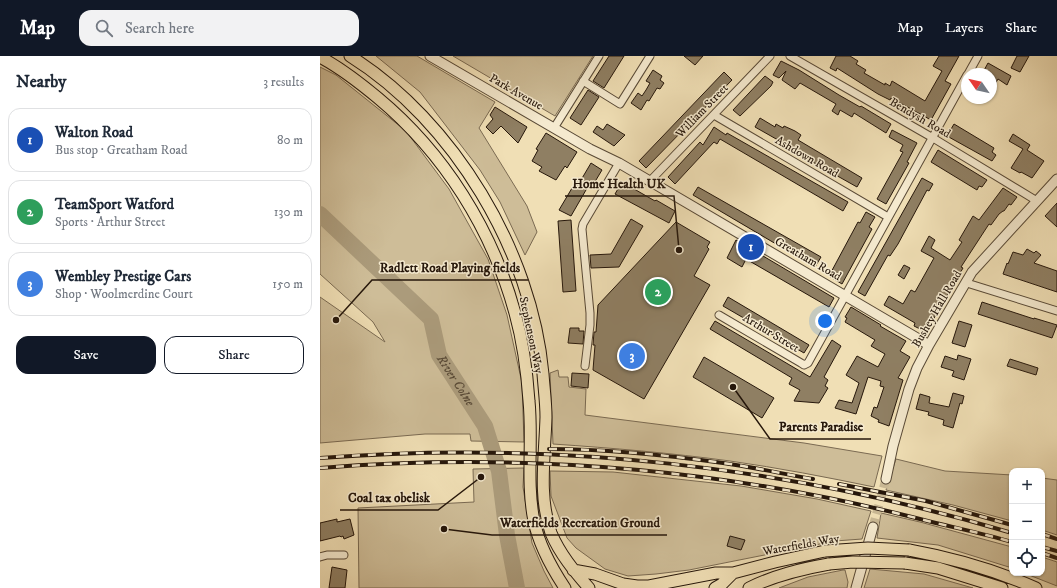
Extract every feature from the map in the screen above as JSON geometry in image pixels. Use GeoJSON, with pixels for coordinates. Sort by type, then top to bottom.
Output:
{"type":"FeatureCollection","features":[{"type":"Feature","properties":{"kind":"main road","name":"Stephenson Way"},"geometry":{"type":"LineString","coordinates":[[350,56],[378,76],[398,93],[419,113],[451,149],[480,190],[510,248],[519,270],[530,307],[541,357],[546,416],[544,494],[546,512],[554,538],[573,570],[589,588]]}},
{"type":"Feature","properties":{"kind":"main road","name":"Stephenson Way"},"geometry":{"type":"LineString","coordinates":[[320,57],[342,70],[407,125],[426,146],[455,183],[488,240],[508,288],[526,368],[530,426],[530,476],[534,521],[545,553],[553,570],[565,588]]}},
{"type":"Feature","properties":{"kind":"main road","name":"Waterfields Way"},"geometry":{"type":"LineString","coordinates":[[716,588],[733,573],[775,562],[825,552],[868,548],[909,550],[958,560],[1036,588]]}},
{"type":"Feature","properties":{"kind":"main road","name":"Waterfields Way"},"geometry":{"type":"LineString","coordinates":[[754,587],[795,570],[829,564],[853,562],[906,563],[938,568],[1002,588]]}},
{"type":"Feature","properties":{"kind":"main road"},"geometry":{"type":"LineString","coordinates":[[573,570],[595,574],[623,584],[637,586],[648,586],[716,573],[733,573]]}},
{"type":"Feature","properties":{"kind":"street","name":"Park Avenue"},"geometry":{"type":"LineString","coordinates":[[430,56],[590,149]]}},
{"type":"Feature","properties":{"kind":"street"},"geometry":{"type":"LineString","coordinates":[[554,128],[599,56]]}},
{"type":"Feature","properties":{"kind":"street"},"geometry":{"type":"LineString","coordinates":[[583,81],[620,104],[650,56]]}},
{"type":"Feature","properties":{"kind":"street","name":"William Street"},"geometry":{"type":"LineString","coordinates":[[650,181],[770,56]]}},
{"type":"Feature","properties":{"kind":"street","name":"Bendysh Road"},"geometry":{"type":"LineString","coordinates":[[790,56],[1037,201]]}},
{"type":"Feature","properties":{"kind":"street"},"geometry":{"type":"LineString","coordinates":[[971,68],[978,56]]}},
{"type":"Feature","properties":{"kind":"street"},"geometry":{"type":"LineString","coordinates":[[845,296],[961,86]]}},
{"type":"Feature","properties":{"kind":"street","name":"Ashdown Road"},"geometry":{"type":"LineString","coordinates":[[714,115],[888,217]]}},
{"type":"Feature","properties":{"kind":"street","name":"Greatham Road"},"geometry":{"type":"LineString","coordinates":[[590,149],[650,181],[929,345]]}},
{"type":"Feature","properties":{"kind":"street"},"geometry":{"type":"LineString","coordinates":[[585,366],[590,313],[582,230],[583,224],[618,163]]}},
{"type":"Feature","properties":{"kind":"street","name":"Bushey Hall Road"},"geometry":{"type":"LineString","coordinates":[[886,479],[893,446],[909,389],[917,368],[929,345],[972,272],[1057,179]]}},
{"type":"Feature","properties":{"kind":"street"},"geometry":{"type":"LineString","coordinates":[[966,281],[970,284],[1057,311]]}},
{"type":"Feature","properties":{"kind":"street","name":"Arthur Street"},"geometry":{"type":"LineString","coordinates":[[719,314],[801,364],[806,364],[845,296]]}},
{"type":"Feature","properties":{"kind":"street"},"geometry":{"type":"LineString","coordinates":[[856,588],[874,527]]}},
{"type":"Feature","properties":{"kind":"street"},"geometry":{"type":"LineString","coordinates":[[320,557],[327,555],[344,555]]}},
{"type":"Feature","properties":{"kind":"shaded area"},"geometry":{"type":"Polygon","coordinates":[[[376,56],[417,56],[495,102],[479,128],[527,206],[537,232],[525,255],[500,202],[480,170],[420,92],[376,56]]]}},
{"type":"Feature","properties":{"kind":"shaded area"},"geometry":{"type":"Polygon","coordinates":[[[453,56],[593,56],[555,116],[453,56]]]}},
{"type":"Feature","properties":{"kind":"shaded area"},"geometry":{"type":"Polygon","coordinates":[[[320,67],[336,75],[406,131],[449,189],[488,259],[507,315],[522,383],[524,442],[471,441],[470,434],[425,434],[320,443],[320,297],[385,342],[373,322],[320,274],[320,67]]]}},
{"type":"Feature","properties":{"kind":"shaded area"},"geometry":{"type":"Polygon","coordinates":[[[558,370],[559,377],[568,377],[569,387],[586,389],[585,415],[804,443],[882,456],[874,487],[730,461],[642,451],[553,444],[550,373],[558,370]]]}},
{"type":"Feature","properties":{"kind":"shaded area"},"geometry":{"type":"Polygon","coordinates":[[[896,459],[945,471],[1009,475],[1009,520],[953,505],[886,490],[896,459]]]}},
{"type":"Feature","properties":{"kind":"shaded area"},"geometry":{"type":"Polygon","coordinates":[[[524,468],[523,487],[532,543],[553,588],[359,588],[358,508],[474,502],[473,469],[524,468]]]}},
{"type":"Feature","properties":{"kind":"shaded area"},"geometry":{"type":"Polygon","coordinates":[[[550,471],[613,472],[741,486],[817,499],[871,511],[862,539],[835,541],[689,570],[628,576],[605,569],[576,548],[567,538],[551,496],[550,471]]]}},
{"type":"Feature","properties":{"kind":"shaded area"},"geometry":{"type":"Polygon","coordinates":[[[1045,478],[1057,480],[1057,535],[1045,531],[1045,478]]]}},
{"type":"Feature","properties":{"kind":"shaded area"},"geometry":{"type":"Polygon","coordinates":[[[881,513],[1009,546],[1009,567],[938,545],[877,538],[881,513]]]}},
{"type":"Feature","properties":{"kind":"shaded area"},"geometry":{"type":"Polygon","coordinates":[[[1045,558],[1057,562],[1057,586],[1032,576],[1045,576],[1045,558]]]}},
{"type":"Feature","properties":{"kind":"shaded area"},"geometry":{"type":"Polygon","coordinates":[[[870,569],[924,574],[973,588],[864,588],[870,569]]]}},
{"type":"Feature","properties":{"kind":"shaded area"},"geometry":{"type":"Polygon","coordinates":[[[845,570],[848,582],[847,588],[779,588],[808,577],[845,570]]]}},
{"type":"Feature","properties":{"kind":"building"},"geometry":{"type":"Polygon","coordinates":[[[609,56],[624,56],[604,88],[593,81],[609,56]]]}},
{"type":"Feature","properties":{"kind":"building"},"geometry":{"type":"Polygon","coordinates":[[[684,56],[703,56],[695,65],[684,56]]]}},
{"type":"Feature","properties":{"kind":"building"},"geometry":{"type":"Polygon","coordinates":[[[836,56],[850,56],[858,61],[856,64],[866,70],[864,73],[885,85],[885,83],[890,86],[892,81],[925,101],[942,71],[933,66],[939,56],[959,56],[945,81],[951,84],[931,120],[891,98],[890,100],[878,94],[837,68],[836,71],[830,68],[836,56]]]}},
{"type":"Feature","properties":{"kind":"building"},"geometry":{"type":"Polygon","coordinates":[[[1017,56],[1029,56],[1020,72],[1011,68],[1017,56]]]}},
{"type":"Feature","properties":{"kind":"building"},"geometry":{"type":"Polygon","coordinates":[[[781,61],[891,124],[886,133],[854,113],[852,117],[840,110],[838,115],[832,111],[836,104],[800,83],[795,89],[782,80],[786,71],[779,78],[773,75],[781,61]]]}},
{"type":"Feature","properties":{"kind":"building"},"geometry":{"type":"Polygon","coordinates":[[[988,63],[997,68],[985,68],[988,63]]]}},
{"type":"Feature","properties":{"kind":"building"},"geometry":{"type":"Polygon","coordinates":[[[997,68],[1011,76],[1007,85],[998,79],[997,81],[997,68]]]}},
{"type":"Feature","properties":{"kind":"building"},"geometry":{"type":"Polygon","coordinates":[[[653,70],[662,76],[660,80],[664,83],[660,89],[657,88],[641,110],[631,103],[638,93],[642,96],[646,90],[650,83],[646,81],[653,70]]]}},
{"type":"Feature","properties":{"kind":"building"},"geometry":{"type":"Polygon","coordinates":[[[724,72],[732,80],[646,168],[639,161],[724,72]]]}},
{"type":"Feature","properties":{"kind":"building"},"geometry":{"type":"Polygon","coordinates":[[[765,76],[773,82],[771,86],[740,116],[733,110],[765,76]]]}},
{"type":"Feature","properties":{"kind":"building"},"geometry":{"type":"Polygon","coordinates":[[[588,90],[599,97],[581,125],[570,118],[588,90]]]}},
{"type":"Feature","properties":{"kind":"building"},"geometry":{"type":"Polygon","coordinates":[[[495,107],[527,127],[518,143],[501,126],[493,134],[486,127],[493,119],[490,115],[495,107]]]}},
{"type":"Feature","properties":{"kind":"building"},"geometry":{"type":"Polygon","coordinates":[[[760,118],[775,127],[776,124],[783,128],[784,126],[795,131],[801,135],[798,140],[862,178],[857,187],[784,146],[785,144],[755,127],[760,118]]]}},
{"type":"Feature","properties":{"kind":"building"},"geometry":{"type":"Polygon","coordinates":[[[607,124],[625,135],[614,146],[593,132],[597,126],[603,130],[607,124]]]}},
{"type":"Feature","properties":{"kind":"building"},"geometry":{"type":"Polygon","coordinates":[[[954,124],[994,148],[992,152],[996,155],[992,161],[947,136],[954,124]]]}},
{"type":"Feature","properties":{"kind":"building"},"geometry":{"type":"Polygon","coordinates":[[[714,127],[848,202],[843,211],[720,139],[717,144],[714,142],[675,184],[668,177],[700,142],[703,145],[714,127]]]}},
{"type":"Feature","properties":{"kind":"building"},"geometry":{"type":"Polygon","coordinates":[[[892,130],[917,143],[907,162],[909,163],[886,204],[877,199],[903,152],[900,151],[903,145],[889,137],[892,130]]]}},
{"type":"Feature","properties":{"kind":"building"},"geometry":{"type":"Polygon","coordinates":[[[546,133],[577,152],[567,168],[565,166],[556,180],[539,171],[542,167],[532,161],[538,150],[536,149],[546,133]]]}},
{"type":"Feature","properties":{"kind":"building"},"geometry":{"type":"Polygon","coordinates":[[[1013,134],[1030,145],[1027,150],[1044,161],[1032,178],[1011,168],[1023,149],[1009,141],[1013,134]]]}},
{"type":"Feature","properties":{"kind":"building"},"geometry":{"type":"Polygon","coordinates":[[[938,150],[987,180],[982,187],[979,186],[977,190],[931,162],[938,150]]]}},
{"type":"Feature","properties":{"kind":"building"},"geometry":{"type":"Polygon","coordinates":[[[591,163],[602,170],[593,185],[590,183],[571,216],[559,210],[578,178],[581,180],[591,163]]]}},
{"type":"Feature","properties":{"kind":"building"},"geometry":{"type":"Polygon","coordinates":[[[922,178],[933,184],[929,191],[927,190],[898,244],[890,256],[888,255],[865,296],[858,292],[922,178]]]}},
{"type":"Feature","properties":{"kind":"building"},"geometry":{"type":"Polygon","coordinates":[[[622,182],[675,211],[669,223],[615,194],[622,182]]]}},
{"type":"Feature","properties":{"kind":"building"},"geometry":{"type":"Polygon","coordinates":[[[698,187],[821,257],[815,267],[693,195],[698,187]]]}},
{"type":"Feature","properties":{"kind":"building"},"geometry":{"type":"Polygon","coordinates":[[[1003,188],[1017,197],[1011,205],[1009,204],[1004,211],[999,214],[991,225],[989,224],[961,267],[963,268],[926,332],[914,326],[915,323],[884,305],[889,296],[903,304],[911,290],[915,292],[934,258],[921,251],[929,236],[935,240],[931,248],[950,260],[962,242],[959,240],[973,216],[979,220],[1003,188]]]}},
{"type":"Feature","properties":{"kind":"building"},"geometry":{"type":"Polygon","coordinates":[[[1057,203],[1057,227],[1045,216],[1057,203]]]}},
{"type":"Feature","properties":{"kind":"building"},"geometry":{"type":"Polygon","coordinates":[[[866,212],[875,217],[869,227],[872,229],[842,284],[829,276],[858,222],[860,223],[866,212]]]}},
{"type":"Feature","properties":{"kind":"building"},"geometry":{"type":"Polygon","coordinates":[[[631,219],[643,226],[619,267],[591,268],[590,255],[611,254],[631,219]]]}},
{"type":"Feature","properties":{"kind":"building"},"geometry":{"type":"Polygon","coordinates":[[[571,220],[576,291],[563,292],[558,221],[571,220]]]}},
{"type":"Feature","properties":{"kind":"building"},"geometry":{"type":"Polygon","coordinates":[[[676,222],[710,242],[707,247],[709,249],[694,276],[710,285],[644,399],[593,370],[595,345],[593,345],[594,332],[596,332],[598,305],[676,222]]]}},
{"type":"Feature","properties":{"kind":"building"},"geometry":{"type":"Polygon","coordinates":[[[736,240],[834,298],[829,307],[746,259],[742,267],[727,258],[736,240]]]}},
{"type":"Feature","properties":{"kind":"building"},"geometry":{"type":"Polygon","coordinates":[[[1027,249],[1034,253],[1036,251],[1041,255],[1034,263],[1057,271],[1057,292],[1003,274],[1013,252],[1023,255],[1027,249]]]}},
{"type":"Feature","properties":{"kind":"building"},"geometry":{"type":"Polygon","coordinates":[[[904,265],[910,268],[904,279],[898,275],[904,265]]]}},
{"type":"Feature","properties":{"kind":"building"},"geometry":{"type":"Polygon","coordinates":[[[728,297],[809,345],[804,353],[723,306],[728,297]]]}},
{"type":"Feature","properties":{"kind":"building"},"geometry":{"type":"Polygon","coordinates":[[[982,302],[1057,325],[1052,338],[978,314],[982,302]]]}},
{"type":"Feature","properties":{"kind":"building"},"geometry":{"type":"Polygon","coordinates":[[[851,307],[906,341],[900,351],[910,357],[898,378],[903,380],[889,426],[878,422],[879,420],[871,416],[874,407],[877,408],[884,387],[880,386],[881,381],[868,377],[856,414],[835,408],[839,400],[852,403],[859,383],[846,375],[857,356],[878,367],[885,354],[871,346],[875,340],[845,322],[847,318],[845,317],[851,307]]]}},
{"type":"Feature","properties":{"kind":"building"},"geometry":{"type":"Polygon","coordinates":[[[715,321],[810,377],[832,340],[841,346],[824,377],[828,380],[825,386],[828,388],[819,403],[794,401],[800,390],[789,384],[792,378],[710,329],[715,321]]]}},
{"type":"Feature","properties":{"kind":"building"},"geometry":{"type":"Polygon","coordinates":[[[959,321],[972,325],[965,347],[952,343],[959,321]]]}},
{"type":"Feature","properties":{"kind":"building"},"geometry":{"type":"Polygon","coordinates":[[[570,328],[579,328],[579,331],[584,331],[583,344],[568,343],[570,328]]]}},
{"type":"Feature","properties":{"kind":"building"},"geometry":{"type":"Polygon","coordinates":[[[958,355],[971,359],[964,380],[952,376],[954,371],[941,367],[945,356],[957,360],[958,355]]]}},
{"type":"Feature","properties":{"kind":"building"},"geometry":{"type":"Polygon","coordinates":[[[704,357],[774,398],[762,418],[693,377],[704,357]]]}},
{"type":"Feature","properties":{"kind":"building"},"geometry":{"type":"Polygon","coordinates":[[[1010,359],[1038,368],[1036,375],[1007,366],[1010,359]]]}},
{"type":"Feature","properties":{"kind":"building"},"geometry":{"type":"Polygon","coordinates":[[[572,373],[589,374],[588,388],[571,386],[572,373]]]}},
{"type":"Feature","properties":{"kind":"building"},"geometry":{"type":"Polygon","coordinates":[[[953,393],[964,396],[962,404],[960,403],[953,428],[943,425],[944,420],[928,415],[929,412],[916,409],[920,394],[930,397],[929,403],[949,407],[953,393]]]}},
{"type":"Feature","properties":{"kind":"building"},"geometry":{"type":"Polygon","coordinates":[[[337,519],[337,522],[350,519],[354,535],[344,539],[343,536],[340,536],[320,541],[320,523],[337,519]]]}},
{"type":"Feature","properties":{"kind":"building"},"geometry":{"type":"Polygon","coordinates":[[[730,536],[745,540],[741,550],[727,546],[730,536]]]}},
{"type":"Feature","properties":{"kind":"building"},"geometry":{"type":"Polygon","coordinates":[[[332,567],[347,570],[345,588],[329,588],[332,567]]]}},
{"type":"Feature","properties":{"kind":"waterway","name":"River Colne"},"geometry":{"type":"LineString","coordinates":[[320,214],[431,319],[439,355],[485,426],[499,471],[507,535],[517,588]]}},
{"type":"Feature","properties":{"kind":"tunnel"},"geometry":{"type":"LineString","coordinates":[[873,527],[886,479]]}},
{"type":"Feature","properties":{"kind":"railway"},"geometry":{"type":"LineString","coordinates":[[549,449],[615,451],[680,457],[813,479]]}},
{"type":"Feature","properties":{"kind":"railway"},"geometry":{"type":"LineString","coordinates":[[320,458],[407,453],[495,453],[582,456],[669,464],[756,475],[842,490],[928,510],[1009,532]]}},
{"type":"Feature","properties":{"kind":"railway"},"geometry":{"type":"LineString","coordinates":[[320,468],[471,462],[547,464],[622,469],[697,477],[772,488],[846,502],[1009,541]]}},
{"type":"Feature","properties":{"kind":"railway"},"geometry":{"type":"LineString","coordinates":[[839,484],[926,501],[1009,524]]}},
{"type":"Feature","properties":{"kind":"railway"},"geometry":{"type":"LineString","coordinates":[[1045,535],[1057,539]]}},
{"type":"Feature","properties":{"kind":"railway"},"geometry":{"type":"LineString","coordinates":[[1045,548],[1057,551]]}},
{"type":"Feature","properties":{"kind":"railway"},"geometry":{"type":"LineString","coordinates":[[1045,554],[1057,558]]}},
{"type":"Feature","properties":{"kind":"place","name":"Walton Road"},"geometry":{"type":"Point","coordinates":[751,247]}},
{"type":"Feature","properties":{"kind":"place","name":"Home Health UK"},"geometry":{"type":"Point","coordinates":[679,250]}},
{"type":"Feature","properties":{"kind":"place","name":"TeamSport Watford"},"geometry":{"type":"Point","coordinates":[658,292]}},
{"type":"Feature","properties":{"kind":"place","name":"Radlett Road Playing fields"},"geometry":{"type":"Point","coordinates":[336,320]}},
{"type":"Feature","properties":{"kind":"place","name":"Wembley Prestige Cars"},"geometry":{"type":"Point","coordinates":[632,356]}},
{"type":"Feature","properties":{"kind":"place","name":"Parents Paradise"},"geometry":{"type":"Point","coordinates":[733,387]}},
{"type":"Feature","properties":{"kind":"place","name":"Coal tax obelisk"},"geometry":{"type":"Point","coordinates":[481,477]}},
{"type":"Feature","properties":{"kind":"place","name":"Waterfields Recreation Ground"},"geometry":{"type":"Point","coordinates":[444,529]}}]}
